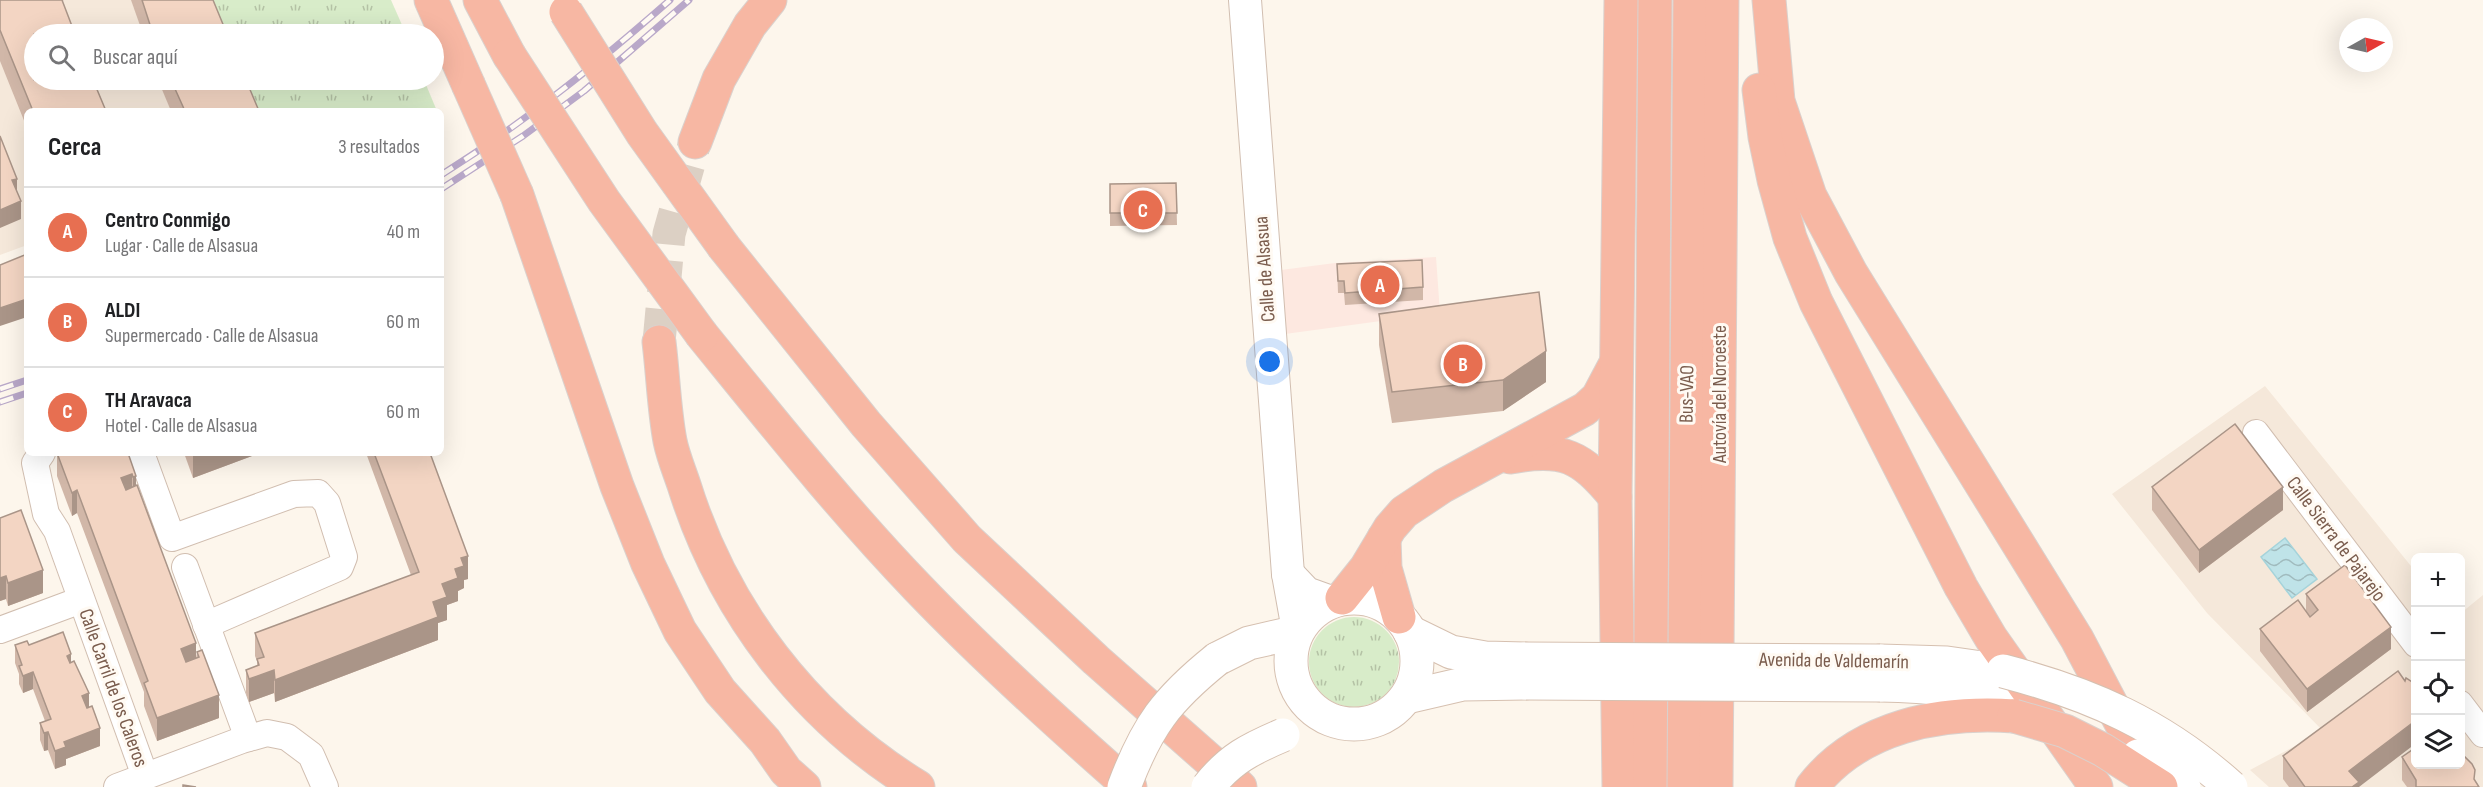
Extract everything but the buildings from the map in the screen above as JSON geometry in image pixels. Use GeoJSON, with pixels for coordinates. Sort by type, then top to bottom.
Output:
{"type":"FeatureCollection","features":[{"type":"Feature","properties":{"kind":"highway"},"geometry":{"type":"LineString","coordinates":[[431,0],[442,24]]}},
{"type":"Feature","properties":{"kind":"highway"},"geometry":{"type":"LineString","coordinates":[[480,0],[509,55],[604,201],[702,335],[820,480],[918,588],[1045,712],[1130,787]]}},
{"type":"Feature","properties":{"kind":"highway"},"geometry":{"type":"LineString","coordinates":[[695,142],[719,79],[750,25],[770,0]]}},
{"type":"Feature","properties":{"kind":"highway"},"geometry":{"type":"LineString","coordinates":[[1619,787],[1615,497],[1621,0]]}},
{"type":"Feature","properties":{"kind":"highway"},"geometry":{"type":"LineString","coordinates":[[1650,787],[1655,0]]}},
{"type":"Feature","properties":{"kind":"highway","name":"Bus-VAO"},"geometry":{"type":"LineString","coordinates":[[1684,787],[1690,0]]}},
{"type":"Feature","properties":{"kind":"highway","name":"Autovía del Noroeste"},"geometry":{"type":"LineString","coordinates":[[1716,787],[1722,0]]}},
{"type":"Feature","properties":{"kind":"highway"},"geometry":{"type":"LineString","coordinates":[[1753,0],[1758,84],[1765,137],[1790,237],[1816,302],[1961,588],[1990,638],[2096,787]]}},
{"type":"Feature","properties":{"kind":"highway"},"geometry":{"type":"LineString","coordinates":[[1769,0],[1778,101],[1810,196],[1851,273],[2077,639],[2154,787]]}},
{"type":"Feature","properties":{"kind":"highway"},"geometry":{"type":"LineString","coordinates":[[563,6],[642,133],[724,247],[866,424],[967,539],[1096,660],[1240,787]]}},
{"type":"Feature","properties":{"kind":"highway"},"geometry":{"type":"LineString","coordinates":[[444,30],[518,195],[617,486],[648,564],[680,631],[720,691],[765,741],[786,771],[804,787]]}},
{"type":"Feature","properties":{"kind":"highway"},"geometry":{"type":"LineString","coordinates":[[659,342],[670,442],[692,511],[723,583],[766,650],[820,712],[885,767],[918,787]]}},
{"type":"Feature","properties":{"kind":"highway"},"geometry":{"type":"LineString","coordinates":[[1337,600],[1366,568],[1396,520],[1423,499],[1585,409],[1598,397],[1617,362]]}},
{"type":"Feature","properties":{"kind":"highway"},"geometry":{"type":"LineString","coordinates":[[1494,460],[1528,454],[1560,454],[1585,465],[1596,473],[1615,497]]}},
{"type":"Feature","properties":{"kind":"highway"},"geometry":{"type":"LineString","coordinates":[[1384,538],[1385,568],[1405,624]]}},
{"type":"Feature","properties":{"kind":"highway"},"geometry":{"type":"LineString","coordinates":[[1812,787],[1820,777],[1855,747],[1886,733],[1942,717],[1978,714],[2009,695],[2065,731],[2112,755],[2161,787]]}},
{"type":"Feature","properties":{"kind":"highway"},"geometry":{"type":"LineString","coordinates":[[765,741],[829,787]]}},
{"type":"Feature","properties":{"kind":"main road"},"geometry":{"type":"LineString","coordinates":[[1355,597],[1379,603],[1405,624],[1416,648],[1417,665],[1414,681],[1407,697],[1392,711],[1375,721],[1362,724],[1335,721],[1315,711],[1307,703],[1295,684],[1291,651],[1298,631],[1318,608],[1337,600],[1355,597]]}},
{"type":"Feature","properties":{"kind":"main road","name":"Avenida de Valdemarín"},"geometry":{"type":"LineString","coordinates":[[1405,624],[1451,652],[1485,658],[1525,671]]}},
{"type":"Feature","properties":{"kind":"main road"},"geometry":{"type":"LineString","coordinates":[[1124,787],[1136,754],[1167,704],[1186,684],[1216,658],[1249,643],[1298,631]]}},
{"type":"Feature","properties":{"kind":"main road","name":"Avenida de Valdemarín"},"geometry":{"type":"LineString","coordinates":[[1407,697],[1525,671],[1880,673],[1934,686],[2009,695],[2068,717],[2130,751],[2184,787]]}},
{"type":"Feature","properties":{"kind":"main road","name":"Avenida de Valdemarín"},"geometry":{"type":"LineString","coordinates":[[2009,695],[2056,685],[2093,699],[2169,739],[2205,763],[2231,787]]}},
{"type":"Feature","properties":{"kind":"main road"},"geometry":{"type":"LineString","coordinates":[[1208,787],[1233,760],[1252,748],[1283,735],[1335,721]]}},
{"type":"Feature","properties":{"kind":"street","name":"Calle de Alsasua"},"geometry":{"type":"LineString","coordinates":[[1245,0],[1288,574],[1298,631]]}},
{"type":"Feature","properties":{"kind":"street","name":"Calle Sierra de Pajarejo"},"geometry":{"type":"LineString","coordinates":[[2256,433],[2411,640]]}},
{"type":"Feature","properties":{"kind":"street","name":"Calle Carril de los Caleros"},"geometry":{"type":"LineString","coordinates":[[40,456],[35,463],[46,514],[57,531],[145,776]]}},
{"type":"Feature","properties":{"kind":"street"},"geometry":{"type":"LineString","coordinates":[[142,456],[172,538],[294,494],[318,493],[327,503],[344,557],[340,567],[206,625]]}},
{"type":"Feature","properties":{"kind":"street"},"geometry":{"type":"LineString","coordinates":[[185,567],[248,738]]}},
{"type":"Feature","properties":{"kind":"street"},"geometry":{"type":"LineString","coordinates":[[1288,574],[1306,593],[1337,600]]}},
{"type":"Feature","properties":{"kind":"street","name":"Calle Carril de los Caleros"},"geometry":{"type":"LineString","coordinates":[[0,630],[81,600]]}},
{"type":"Feature","properties":{"kind":"street"},"geometry":{"type":"LineString","coordinates":[[2465,711],[2483,734]]}},
{"type":"Feature","properties":{"kind":"street","name":"Calle Carril de los Caleros"},"geometry":{"type":"LineString","coordinates":[[117,787],[267,733],[287,736],[311,755],[325,787]]}},
{"type":"Feature","properties":{"kind":"shaded area"},"geometry":{"type":"Polygon","coordinates":[[[0,0],[210,0],[218,24],[24,24],[24,90],[246,90],[254,108],[24,108],[24,246],[0,255],[0,0]]]}},
{"type":"Feature","properties":{"kind":"shaded area"},"geometry":{"type":"Polygon","coordinates":[[[1436,257],[1440,313],[1285,334],[1281,270],[1335,263],[1436,257]]]}},
{"type":"Feature","properties":{"kind":"shaded area"},"geometry":{"type":"Polygon","coordinates":[[[2265,386],[2411,566],[2411,769],[2465,769],[2465,610],[2483,595],[2483,787],[2269,787],[2250,770],[2323,731],[2207,613],[2112,494],[2265,386]]]}},
{"type":"Feature","properties":{"kind":"green space"},"geometry":{"type":"Polygon","coordinates":[[[210,0],[391,0],[402,24],[218,24],[210,0]]]}},
{"type":"Feature","properties":{"kind":"green space"},"geometry":{"type":"Polygon","coordinates":[[[246,90],[428,90],[436,108],[254,108],[246,90]]]}},
{"type":"Feature","properties":{"kind":"green space"},"geometry":{"type":"Polygon","coordinates":[[[1354,617],[1371,620],[1386,630],[1396,645],[1399,662],[1396,679],[1386,694],[1371,704],[1354,707],[1337,704],[1322,694],[1312,679],[1309,662],[1312,645],[1322,630],[1337,620],[1354,617]]]}},
{"type":"Feature","properties":{"kind":"water"},"geometry":{"type":"Polygon","coordinates":[[[2285,538],[2317,579],[2292,598],[2261,557],[2285,538]]]}},
{"type":"Feature","properties":{"kind":"tunnel"},"geometry":{"type":"LineString","coordinates":[[659,342],[669,234],[695,142]]}},
{"type":"Feature","properties":{"kind":"railway"},"geometry":{"type":"LineString","coordinates":[[444,173],[559,92],[670,0]]}},
{"type":"Feature","properties":{"kind":"railway"},"geometry":{"type":"LineString","coordinates":[[444,187],[523,136],[584,91],[689,0]]}},
{"type":"Feature","properties":{"kind":"railway"},"geometry":{"type":"LineString","coordinates":[[0,389],[24,381]]}},
{"type":"Feature","properties":{"kind":"railway"},"geometry":{"type":"LineString","coordinates":[[0,402],[24,394]]}},
{"type":"Feature","properties":{"kind":"place","name":"TH Aravaca"},"geometry":{"type":"Point","coordinates":[1143,210]}},
{"type":"Feature","properties":{"kind":"place","name":"Centro Conmigo"},"geometry":{"type":"Point","coordinates":[1380,285]}},
{"type":"Feature","properties":{"kind":"place","name":"ALDI"},"geometry":{"type":"Point","coordinates":[1463,364]}}]}
